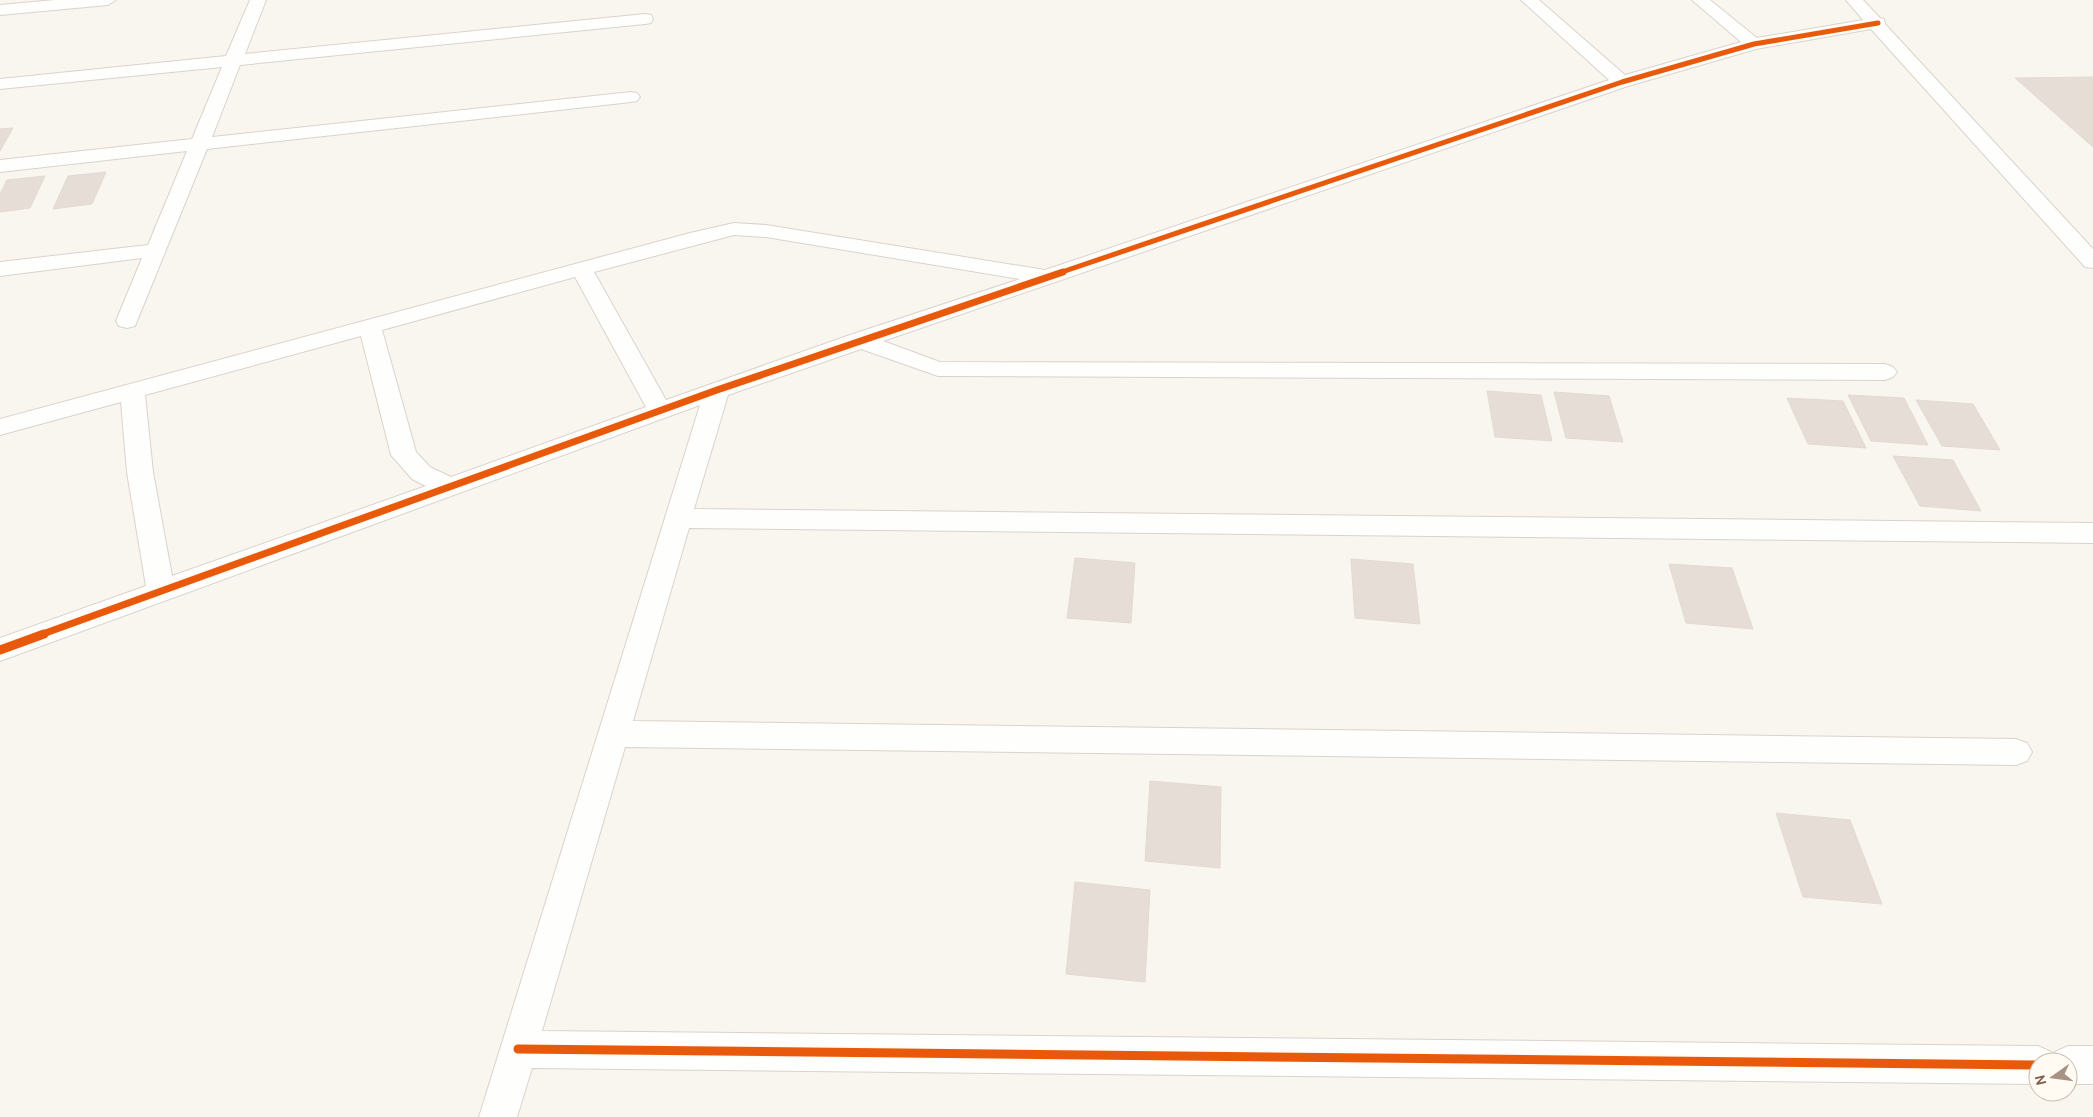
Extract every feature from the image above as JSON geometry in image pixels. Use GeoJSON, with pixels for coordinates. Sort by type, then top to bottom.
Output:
{"type":"FeatureCollection","features":[{"type":"Feature","properties":{"kind":"street"},"geometry":{"type":"LineString","coordinates":[[0,10],[108,0]]}},
{"type":"Feature","properties":{"kind":"street"},"geometry":{"type":"LineString","coordinates":[[127,321],[258,0]]}},
{"type":"Feature","properties":{"kind":"street"},"geometry":{"type":"LineString","coordinates":[[1529,0],[1622,82]]}},
{"type":"Feature","properties":{"kind":"street"},"geometry":{"type":"LineString","coordinates":[[1700,0],[1754,44]]}},
{"type":"Feature","properties":{"kind":"street"},"geometry":{"type":"LineString","coordinates":[[1854,0],[1878,24],[2093,262]]}},
{"type":"Feature","properties":{"kind":"street"},"geometry":{"type":"LineString","coordinates":[[0,84],[645,19]]}},
{"type":"Feature","properties":{"kind":"street"},"geometry":{"type":"LineString","coordinates":[[0,650],[858,340],[1622,82],[1754,44],[1878,24]]}},
{"type":"Feature","properties":{"kind":"street"},"geometry":{"type":"LineString","coordinates":[[0,166],[630,97]]}},
{"type":"Feature","properties":{"kind":"street"},"geometry":{"type":"LineString","coordinates":[[0,427],[582,270],[697,237],[734,229],[766,231],[1045,277]]}},
{"type":"Feature","properties":{"kind":"street"},"geometry":{"type":"LineString","coordinates":[[0,269],[156,250]]}},
{"type":"Feature","properties":{"kind":"street"},"geometry":{"type":"LineString","coordinates":[[582,270],[660,410]]}},
{"type":"Feature","properties":{"kind":"street"},"geometry":{"type":"LineString","coordinates":[[370,327],[404,455],[421,473],[451,487]]}},
{"type":"Feature","properties":{"kind":"street"},"geometry":{"type":"LineString","coordinates":[[858,340],[938,369],[1885,372]]}},
{"type":"Feature","properties":{"kind":"street"},"geometry":{"type":"LineString","coordinates":[[132,390],[140,472],[161,591]]}},
{"type":"Feature","properties":{"kind":"street"},"geometry":{"type":"LineString","coordinates":[[498,1117],[717,390]]}},
{"type":"Feature","properties":{"kind":"street"},"geometry":{"type":"LineString","coordinates":[[678,518],[2093,533]]}},
{"type":"Feature","properties":{"kind":"street"},"geometry":{"type":"LineString","coordinates":[[613,734],[2016,752]]}},
{"type":"Feature","properties":{"kind":"street"},"geometry":{"type":"LineString","coordinates":[[518,1049],[2028,1065]]}},
{"type":"Feature","properties":{"kind":"street"},"geometry":{"type":"LineString","coordinates":[[2078,1065],[2093,1065]]}},
{"type":"Feature","properties":{"kind":"building"},"geometry":{"type":"Polygon","coordinates":[[[2093,77],[2093,147],[2015,78],[2093,77]]]}},
{"type":"Feature","properties":{"kind":"building"},"geometry":{"type":"Polygon","coordinates":[[[13,128],[0,151],[0,129],[13,128]]]}},
{"type":"Feature","properties":{"kind":"building"},"geometry":{"type":"Polygon","coordinates":[[[106,172],[92,204],[53,209],[68,176],[106,172]]]}},
{"type":"Feature","properties":{"kind":"building"},"geometry":{"type":"Polygon","coordinates":[[[45,176],[30,208],[0,212],[0,194],[7,180],[45,176]]]}},
{"type":"Feature","properties":{"kind":"building"},"geometry":{"type":"Polygon","coordinates":[[[1487,391],[1541,395],[1552,441],[1495,437],[1487,391]]]}},
{"type":"Feature","properties":{"kind":"building"},"geometry":{"type":"Polygon","coordinates":[[[1554,392],[1609,396],[1623,442],[1566,438],[1554,392]]]}},
{"type":"Feature","properties":{"kind":"building"},"geometry":{"type":"Polygon","coordinates":[[[1848,395],[1904,398],[1928,445],[1871,441],[1848,395]]]}},
{"type":"Feature","properties":{"kind":"building"},"geometry":{"type":"Polygon","coordinates":[[[1787,398],[1843,401],[1866,448],[1808,444],[1787,398]]]}},
{"type":"Feature","properties":{"kind":"building"},"geometry":{"type":"Polygon","coordinates":[[[1916,400],[1973,404],[2000,450],[1942,446],[1916,400]]]}},
{"type":"Feature","properties":{"kind":"building"},"geometry":{"type":"Polygon","coordinates":[[[1893,456],[1953,460],[1981,511],[1920,506],[1893,456]]]}},
{"type":"Feature","properties":{"kind":"building"},"geometry":{"type":"Polygon","coordinates":[[[1075,558],[1135,563],[1131,623],[1067,618],[1075,558]]]}},
{"type":"Feature","properties":{"kind":"building"},"geometry":{"type":"Polygon","coordinates":[[[1351,559],[1413,564],[1420,624],[1355,618],[1351,559]]]}},
{"type":"Feature","properties":{"kind":"building"},"geometry":{"type":"Polygon","coordinates":[[[1669,564],[1732,568],[1753,629],[1686,623],[1669,564]]]}},
{"type":"Feature","properties":{"kind":"building"},"geometry":{"type":"Polygon","coordinates":[[[1150,781],[1221,787],[1220,868],[1145,861],[1150,781]]]}},
{"type":"Feature","properties":{"kind":"building"},"geometry":{"type":"Polygon","coordinates":[[[1776,813],[1850,820],[1882,904],[1803,897],[1776,813]]]}},
{"type":"Feature","properties":{"kind":"building"},"geometry":{"type":"Polygon","coordinates":[[[1075,882],[1150,890],[1145,982],[1066,974],[1075,882]]]}},
{"type":"Feature","properties":{"kind":"cycle path"},"geometry":{"type":"LineString","coordinates":[[0,650],[717,390],[1510,119],[1622,82],[1754,44],[1878,23]]}},
{"type":"Feature","properties":{"kind":"cycle path"},"geometry":{"type":"LineString","coordinates":[[518,1049],[2028,1065]]}}]}
